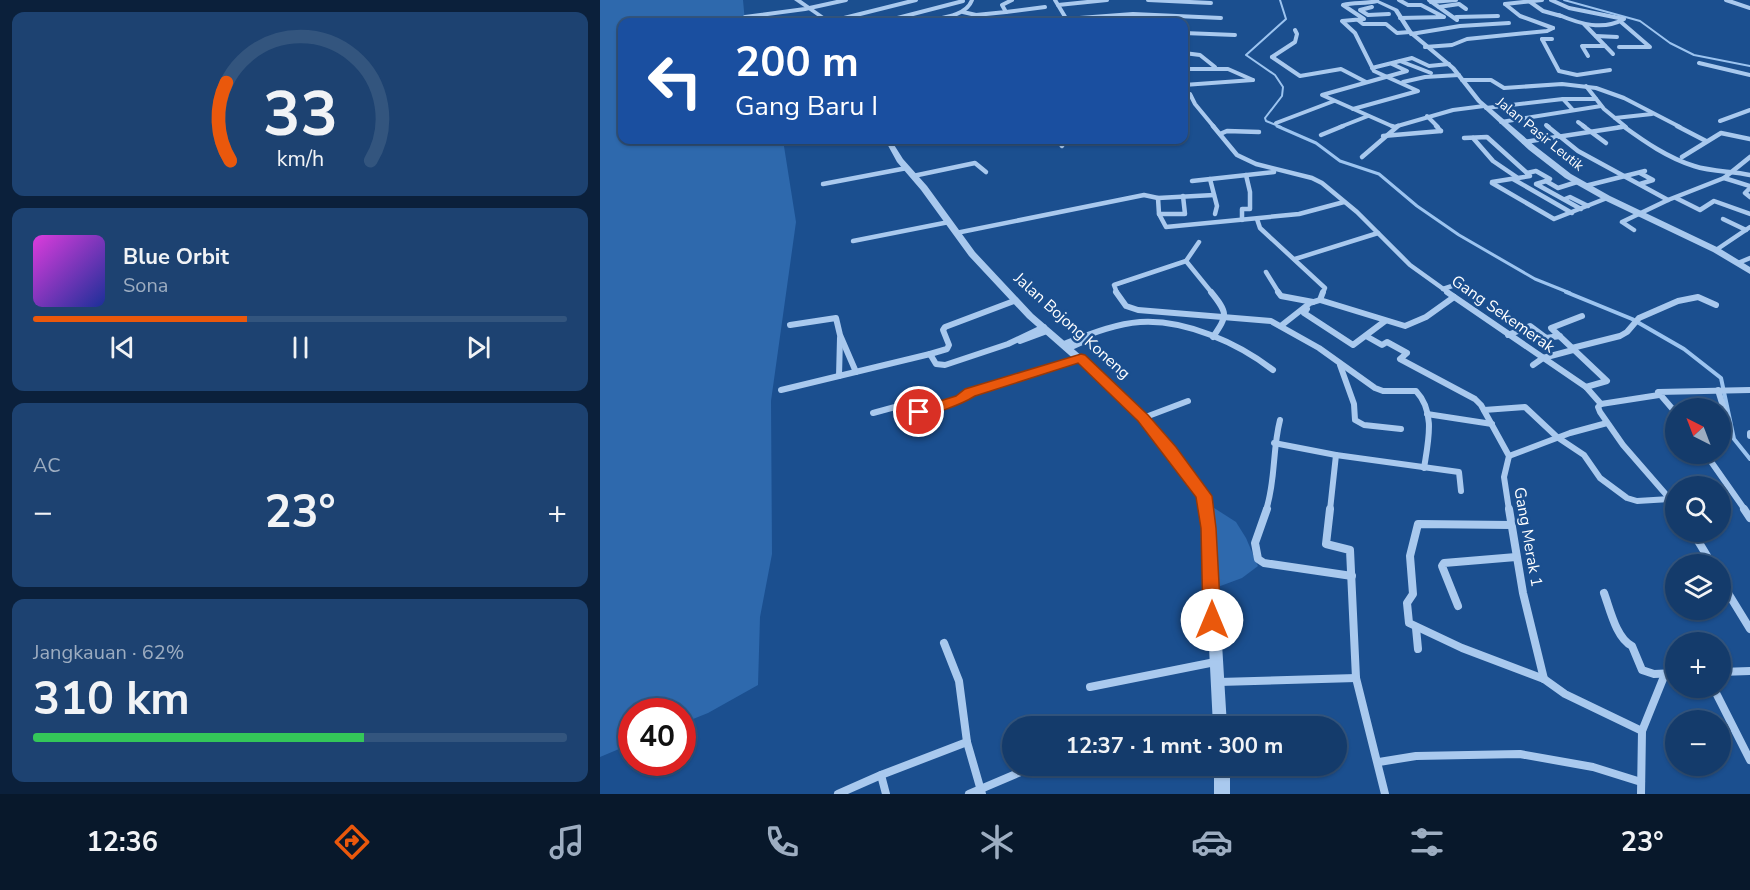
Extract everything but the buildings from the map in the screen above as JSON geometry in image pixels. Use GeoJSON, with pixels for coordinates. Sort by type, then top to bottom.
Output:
{"type":"FeatureCollection","features":[{"type":"Feature","properties":{"kind":"street"},"geometry":{"type":"LineString","coordinates":[[797,0],[822,18]]}},
{"type":"Feature","properties":{"kind":"street"},"geometry":{"type":"LineString","coordinates":[[745,17],[810,9],[846,0]]}},
{"type":"Feature","properties":{"kind":"street"},"geometry":{"type":"LineString","coordinates":[[842,18],[908,0]]}},
{"type":"Feature","properties":{"kind":"street"},"geometry":{"type":"LineString","coordinates":[[884,7],[916,0]]}},
{"type":"Feature","properties":{"kind":"street"},"geometry":{"type":"LineString","coordinates":[[899,18],[959,0],[971,1]]}},
{"type":"Feature","properties":{"kind":"street"},"geometry":{"type":"LineString","coordinates":[[1006,12],[1002,5],[1012,0]]}},
{"type":"Feature","properties":{"kind":"street"},"geometry":{"type":"LineString","coordinates":[[1055,0],[1065,18]]}},
{"type":"Feature","properties":{"kind":"street"},"geometry":{"type":"LineString","coordinates":[[1058,5],[1107,0]]}},
{"type":"Feature","properties":{"kind":"street"},"geometry":{"type":"LineString","coordinates":[[1148,0],[1211,2],[1209,18]]}},
{"type":"Feature","properties":{"kind":"street"},"geometry":{"type":"LineString","coordinates":[[1365,13],[1379,11],[1400,17],[1444,16],[1421,5],[1407,5],[1399,0]]}},
{"type":"Feature","properties":{"kind":"street"},"geometry":{"type":"LineString","coordinates":[[1430,1],[1456,0]]}},
{"type":"Feature","properties":{"kind":"street"},"geometry":{"type":"LineString","coordinates":[[1530,0],[1543,11],[1606,24]]}},
{"type":"Feature","properties":{"kind":"street"},"geometry":{"type":"LineString","coordinates":[[1425,47],[1452,45],[1467,39],[1547,32],[1553,28],[1520,16],[1505,4],[1542,0]]}},
{"type":"Feature","properties":{"kind":"street"},"geometry":{"type":"LineString","coordinates":[[1551,0],[1569,8],[1624,19],[1621,22]]}},
{"type":"Feature","properties":{"kind":"street"},"geometry":{"type":"LineString","coordinates":[[1726,0],[1750,8]]}},
{"type":"Feature","properties":{"kind":"street"},"geometry":{"type":"LineString","coordinates":[[963,12],[971,1]]}},
{"type":"Feature","properties":{"kind":"street"},"geometry":{"type":"LineString","coordinates":[[1353,109],[1418,91],[1372,68],[1355,33],[1342,21],[1364,19],[1343,5],[1360,1],[1372,3],[1379,11]]}},
{"type":"Feature","properties":{"kind":"street"},"geometry":{"type":"LineString","coordinates":[[1430,1],[1456,17],[1498,16]]}},
{"type":"Feature","properties":{"kind":"street"},"geometry":{"type":"LineString","coordinates":[[1372,3],[1360,10],[1368,15],[1389,14]]}},
{"type":"Feature","properties":{"kind":"street","name":"Jalan Pasir Leutik"},"geometry":{"type":"LineString","coordinates":[[1372,3],[1392,7],[1410,33],[1449,64],[1485,107],[1501,122],[1581,184],[1716,250],[1750,271]]}},
{"type":"Feature","properties":{"kind":"street"},"geometry":{"type":"LineString","coordinates":[[1438,7],[1459,4],[1466,9]]}},
{"type":"Feature","properties":{"kind":"street"},"geometry":{"type":"LineString","coordinates":[[939,18],[963,12],[976,15],[1045,7]]}},
{"type":"Feature","properties":{"kind":"street"},"geometry":{"type":"LineString","coordinates":[[1096,18],[1126,15],[1221,18]]}},
{"type":"Feature","properties":{"kind":"street"},"geometry":{"type":"LineString","coordinates":[[1559,15],[1584,24],[1621,22],[1650,47],[1619,47]]}},
{"type":"Feature","properties":{"kind":"street"},"geometry":{"type":"LineString","coordinates":[[1456,17],[1460,26]]}},
{"type":"Feature","properties":{"kind":"street"},"geometry":{"type":"LineString","coordinates":[[1358,20],[1363,24],[1386,24],[1397,33],[1509,23]]}},
{"type":"Feature","properties":{"kind":"street"},"geometry":{"type":"LineString","coordinates":[[1584,24],[1613,54]]}},
{"type":"Feature","properties":{"kind":"street"},"geometry":{"type":"LineString","coordinates":[[1295,30],[1297,34],[1295,42],[1272,57],[1300,76],[1341,69],[1366,82]]}},
{"type":"Feature","properties":{"kind":"street"},"geometry":{"type":"LineString","coordinates":[[1188,33],[1235,35]]}},
{"type":"Feature","properties":{"kind":"street"},"geometry":{"type":"LineString","coordinates":[[1534,33],[1538,36]]}},
{"type":"Feature","properties":{"kind":"street"},"geometry":{"type":"LineString","coordinates":[[1596,36],[1617,37]]}},
{"type":"Feature","properties":{"kind":"street"},"geometry":{"type":"LineString","coordinates":[[1552,39],[1542,39],[1559,70],[1577,75],[1610,70]]}},
{"type":"Feature","properties":{"kind":"street"},"geometry":{"type":"LineString","coordinates":[[1588,56],[1582,46],[1605,46]]}},
{"type":"Feature","properties":{"kind":"street"},"geometry":{"type":"LineString","coordinates":[[1188,54],[1200,55],[1216,67]]}},
{"type":"Feature","properties":{"kind":"street"},"geometry":{"type":"LineString","coordinates":[[1372,68],[1412,58],[1429,66],[1449,64]]}},
{"type":"Feature","properties":{"kind":"street"},"geometry":{"type":"LineString","coordinates":[[1400,61],[1431,73]]}},
{"type":"Feature","properties":{"kind":"street"},"geometry":{"type":"LineString","coordinates":[[1699,63],[1750,75]]}},
{"type":"Feature","properties":{"kind":"street"},"geometry":{"type":"LineString","coordinates":[[1392,64],[1407,71],[1322,94],[1394,127]]}},
{"type":"Feature","properties":{"kind":"street"},"geometry":{"type":"LineString","coordinates":[[1188,69],[1216,67],[1236,71],[1253,80],[1188,85]]}},
{"type":"Feature","properties":{"kind":"street"},"geometry":{"type":"LineString","coordinates":[[1524,142],[1622,127],[1600,108],[1596,99],[1577,75]]}},
{"type":"Feature","properties":{"kind":"street"},"geometry":{"type":"LineString","coordinates":[[1402,82],[1425,77],[1491,80],[1504,88],[1562,84],[1585,86],[1618,94],[1706,141]]}},
{"type":"Feature","properties":{"kind":"street","name":"Gang Sekemerak"},"geometry":{"type":"LineString","coordinates":[[1188,94],[1234,153],[1242,159],[1318,180],[1378,233],[1397,254],[1454,297],[1586,387],[1601,404],[1598,407],[1623,445],[1665,493]]}},
{"type":"Feature","properties":{"kind":"street"},"geometry":{"type":"LineString","coordinates":[[1563,99],[1574,110]]}},
{"type":"Feature","properties":{"kind":"street"},"geometry":{"type":"LineString","coordinates":[[1362,157],[1394,127],[1453,110],[1531,101],[1596,99]]}},
{"type":"Feature","properties":{"kind":"street"},"geometry":{"type":"LineString","coordinates":[[1276,123],[1335,101]]}},
{"type":"Feature","properties":{"kind":"street"},"geometry":{"type":"LineString","coordinates":[[1501,122],[1600,108],[1654,147],[1682,161],[1699,167],[1750,175]]}},
{"type":"Feature","properties":{"kind":"street"},"geometry":{"type":"LineString","coordinates":[[1720,121],[1750,110]]}},
{"type":"Feature","properties":{"kind":"street"},"geometry":{"type":"LineString","coordinates":[[1740,113],[1750,117]]}},
{"type":"Feature","properties":{"kind":"street"},"geometry":{"type":"LineString","coordinates":[[1614,118],[1653,114]]}},
{"type":"Feature","properties":{"kind":"street"},"geometry":{"type":"LineString","coordinates":[[1321,135],[1368,116]]}},
{"type":"Feature","properties":{"kind":"street"},"geometry":{"type":"LineString","coordinates":[[1383,136],[1442,130],[1427,117]]}},
{"type":"Feature","properties":{"kind":"street"},"geometry":{"type":"LineString","coordinates":[[1578,122],[1606,143]]}},
{"type":"Feature","properties":{"kind":"street"},"geometry":{"type":"LineString","coordinates":[[1546,125],[1578,151],[1668,200]]}},
{"type":"Feature","properties":{"kind":"street"},"geometry":{"type":"LineString","coordinates":[[1220,134],[1227,131],[1259,132]]}},
{"type":"Feature","properties":{"kind":"street"},"geometry":{"type":"LineString","coordinates":[[1682,157],[1721,133],[1750,139]]}},
{"type":"Feature","properties":{"kind":"street"},"geometry":{"type":"LineString","coordinates":[[1464,138],[1487,136],[1530,176],[1492,182],[1554,219],[1607,198]]}},
{"type":"Feature","properties":{"kind":"street"},"geometry":{"type":"LineString","coordinates":[[1473,138],[1493,161],[1572,213]]}},
{"type":"Feature","properties":{"kind":"street","name":"Jalan Bojong Koneng"},"geometry":{"type":"LineString","coordinates":[[891,144],[956,233],[1014,301],[1081,358],[1143,418],[1204,496],[1209,528],[1219,716]]}},
{"type":"Feature","properties":{"kind":"street"},"geometry":{"type":"LineString","coordinates":[[1634,230],[1622,222],[1668,200],[1724,178],[1750,157]]}},
{"type":"Feature","properties":{"kind":"street"},"geometry":{"type":"LineString","coordinates":[[824,184],[975,163],[986,172]]}},
{"type":"Feature","properties":{"kind":"street"},"geometry":{"type":"LineString","coordinates":[[1527,173],[1536,171],[1550,179],[1536,184],[1565,198],[1581,209]]}},
{"type":"Feature","properties":{"kind":"street"},"geometry":{"type":"LineString","coordinates":[[1192,181],[1287,172]]}},
{"type":"Feature","properties":{"kind":"street"},"geometry":{"type":"LineString","coordinates":[[1546,181],[1558,188],[1642,172],[1653,180],[1640,184]]}},
{"type":"Feature","properties":{"kind":"street"},"geometry":{"type":"LineString","coordinates":[[1242,220],[1242,209],[1250,209],[1251,200],[1246,175]]}},
{"type":"Feature","properties":{"kind":"street"},"geometry":{"type":"LineString","coordinates":[[1724,178],[1750,187],[1744,193],[1750,197]]}},
{"type":"Feature","properties":{"kind":"street"},"geometry":{"type":"LineString","coordinates":[[1210,179],[1217,206],[1215,214]]}},
{"type":"Feature","properties":{"kind":"street"},"geometry":{"type":"LineString","coordinates":[[956,233],[1144,195],[1158,198],[1214,195]]}},
{"type":"Feature","properties":{"kind":"street"},"geometry":{"type":"LineString","coordinates":[[1159,214],[1185,214],[1183,196]]}},
{"type":"Feature","properties":{"kind":"street"},"geometry":{"type":"LineString","coordinates":[[1565,198],[1570,197],[1587,206]]}},
{"type":"Feature","properties":{"kind":"street"},"geometry":{"type":"LineString","coordinates":[[1675,197],[1700,210],[1714,201],[1750,214]]}},
{"type":"Feature","properties":{"kind":"street"},"geometry":{"type":"LineString","coordinates":[[1158,198],[1159,214],[1166,227],[1307,213],[1308,210],[1344,202]]}},
{"type":"Feature","properties":{"kind":"street"},"geometry":{"type":"LineString","coordinates":[[1257,219],[1260,228],[1324,285],[1326,291],[1304,313],[1353,345],[1385,321]]}},
{"type":"Feature","properties":{"kind":"street"},"geometry":{"type":"LineString","coordinates":[[1723,219],[1748,231]]}},
{"type":"Feature","properties":{"kind":"street"},"geometry":{"type":"LineString","coordinates":[[853,241],[949,222]]}},
{"type":"Feature","properties":{"kind":"street"},"geometry":{"type":"LineString","coordinates":[[1716,250],[1748,231]]}},
{"type":"Feature","properties":{"kind":"street"},"geometry":{"type":"LineString","coordinates":[[1295,259],[1378,233]]}},
{"type":"Feature","properties":{"kind":"street"},"geometry":{"type":"LineString","coordinates":[[1199,242],[1186,261],[1123,281],[1114,285],[1114,289],[1126,306],[1138,310],[1225,319],[1264,320],[1282,325],[1383,391],[1416,391],[1423,399],[1430,430],[1425,468]]}},
{"type":"Feature","properties":{"kind":"street"},"geometry":{"type":"LineString","coordinates":[[1738,262],[1750,258]]}},
{"type":"Feature","properties":{"kind":"street"},"geometry":{"type":"LineString","coordinates":[[1186,261],[1224,308],[1225,319],[1213,337]]}},
{"type":"Feature","properties":{"kind":"street"},"geometry":{"type":"LineString","coordinates":[[1266,272],[1281,296],[1409,325],[1454,297]]}},
{"type":"Feature","properties":{"kind":"street"},"geometry":{"type":"LineString","coordinates":[[1443,289],[1461,283]]}},
{"type":"Feature","properties":{"kind":"street"},"geometry":{"type":"LineString","coordinates":[[1533,365],[1543,358],[1620,336],[1627,332],[1636,321],[1692,297],[1702,298],[1716,305]]}},
{"type":"Feature","properties":{"kind":"street"},"geometry":{"type":"LineString","coordinates":[[781,390],[947,349],[949,345],[943,330],[945,327],[1014,301]]}},
{"type":"Feature","properties":{"kind":"street"},"geometry":{"type":"LineString","coordinates":[[1282,325],[1315,302]]}},
{"type":"Feature","properties":{"kind":"street"},"geometry":{"type":"LineString","coordinates":[[1582,316],[1551,328],[1607,381],[1586,387]]}},
{"type":"Feature","properties":{"kind":"street"},"geometry":{"type":"LineString","coordinates":[[790,324],[836,318],[840,335],[856,372]]}},
{"type":"Feature","properties":{"kind":"street"},"geometry":{"type":"LineString","coordinates":[[1067,346],[1077,339],[1125,324],[1146,321],[1213,337],[1248,351],[1273,370]]}},
{"type":"Feature","properties":{"kind":"street"},"geometry":{"type":"LineString","coordinates":[[1508,335],[1530,326],[1546,338],[1560,336]]}},
{"type":"Feature","properties":{"kind":"street"},"geometry":{"type":"LineString","coordinates":[[930,354],[940,366],[1046,329]]}},
{"type":"Feature","properties":{"kind":"street"},"geometry":{"type":"LineString","coordinates":[[1067,346],[1104,331]]}},
{"type":"Feature","properties":{"kind":"street"},"geometry":{"type":"LineString","coordinates":[[840,335],[840,376]]}},
{"type":"Feature","properties":{"kind":"street"},"geometry":{"type":"LineString","coordinates":[[1366,336],[1382,345],[1387,342],[1393,344],[1407,353],[1400,359],[1475,399],[1483,408],[1509,456],[1557,437],[1607,423]]}},
{"type":"Feature","properties":{"kind":"street"},"geometry":{"type":"LineString","coordinates":[[873,412],[906,404],[915,411],[922,411],[961,399],[970,393],[1081,358]]}},
{"type":"Feature","properties":{"kind":"street"},"geometry":{"type":"LineString","coordinates":[[1340,364],[1354,404],[1355,420],[1364,425],[1401,429]]}},
{"type":"Feature","properties":{"kind":"street"},"geometry":{"type":"LineString","coordinates":[[1601,404],[1659,395],[1662,390],[1750,390]]}},
{"type":"Feature","properties":{"kind":"street"},"geometry":{"type":"LineString","coordinates":[[1723,391],[1724,398]]}},
{"type":"Feature","properties":{"kind":"street"},"geometry":{"type":"LineString","coordinates":[[1659,395],[1665,401]]}},
{"type":"Feature","properties":{"kind":"street"},"geometry":{"type":"LineString","coordinates":[[1143,418],[1188,401]]}},
{"type":"Feature","properties":{"kind":"street"},"geometry":{"type":"LineString","coordinates":[[1483,408],[1525,407],[1557,437],[1584,455],[1600,478],[1627,498],[1636,501],[1665,499]]}},
{"type":"Feature","properties":{"kind":"street"},"geometry":{"type":"LineString","coordinates":[[1427,414],[1492,424]]}},
{"type":"Feature","properties":{"kind":"street"},"geometry":{"type":"LineString","coordinates":[[1280,420],[1274,443],[1273,490],[1255,543],[1258,559],[1264,563],[1352,576]]}},
{"type":"Feature","properties":{"kind":"street"},"geometry":{"type":"LineString","coordinates":[[1274,443],[1336,455],[1459,472],[1461,491]]}},
{"type":"Feature","properties":{"kind":"street"},"geometry":{"type":"LineString","coordinates":[[1336,455],[1326,544],[1350,550],[1356,678],[1385,794]]}},
{"type":"Feature","properties":{"kind":"street","name":"Gang Merak 1"},"geometry":{"type":"LineString","coordinates":[[1509,456],[1504,477],[1516,557],[1544,679]]}},
{"type":"Feature","properties":{"kind":"street"},"geometry":{"type":"LineString","coordinates":[[1713,464],[1750,518]]}},
{"type":"Feature","properties":{"kind":"street"},"geometry":{"type":"LineString","coordinates":[[1511,525],[1418,524],[1410,556],[1413,594],[1407,603],[1408,623],[1478,654],[1544,679],[1565,694],[1642,731]]}},
{"type":"Feature","properties":{"kind":"street"},"geometry":{"type":"LineString","coordinates":[[1458,606],[1442,566],[1444,563],[1516,557]]}},
{"type":"Feature","properties":{"kind":"street"},"geometry":{"type":"LineString","coordinates":[[1604,593],[1618,629],[1626,643],[1632,646],[1642,670],[1665,674],[1642,731],[1641,794]]}},
{"type":"Feature","properties":{"kind":"street"},"geometry":{"type":"LineString","coordinates":[[1731,598],[1750,629]]}},
{"type":"Feature","properties":{"kind":"street"},"geometry":{"type":"LineString","coordinates":[[1416,628],[1418,648]]}},
{"type":"Feature","properties":{"kind":"street"},"geometry":{"type":"LineString","coordinates":[[944,643],[959,681],[967,742],[981,791]]}},
{"type":"Feature","properties":{"kind":"street"},"geometry":{"type":"LineString","coordinates":[[1090,687],[1215,662]]}},
{"type":"Feature","properties":{"kind":"street"},"geometry":{"type":"LineString","coordinates":[[1731,672],[1750,671]]}},
{"type":"Feature","properties":{"kind":"street"},"geometry":{"type":"LineString","coordinates":[[1216,682],[1356,678]]}},
{"type":"Feature","properties":{"kind":"street"},"geometry":{"type":"LineString","coordinates":[[1719,698],[1750,760]]}},
{"type":"Feature","properties":{"kind":"street"},"geometry":{"type":"LineString","coordinates":[[838,794],[967,742]]}},
{"type":"Feature","properties":{"kind":"street"},"geometry":{"type":"LineString","coordinates":[[1378,762],[1416,756],[1520,754],[1593,767],[1641,782]]}},
{"type":"Feature","properties":{"kind":"street"},"geometry":{"type":"LineString","coordinates":[[881,775],[886,794]]}},
{"type":"Feature","properties":{"kind":"street"},"geometry":{"type":"LineString","coordinates":[[969,794],[1013,776]]}},
{"type":"Feature","properties":{"kind":"street"},"geometry":{"type":"LineString","coordinates":[[1222,776],[1222,794]]}},
{"type":"Feature","properties":{"kind":"shaded area"},"geometry":{"type":"Polygon","coordinates":[[[600,0],[743,0],[745,18],[618,18],[618,144],[784,144],[796,222],[771,401],[772,554],[760,617],[758,685],[696,718],[696,698],[618,698],[618,749],[600,757],[600,0]]]}},
{"type":"Feature","properties":{"kind":"shaded area"},"geometry":{"type":"Polygon","coordinates":[[[1211,506],[1236,522],[1258,566],[1242,578],[1215,588],[1211,506]]]}},
{"type":"Feature","properties":{"kind":"waterway"},"geometry":{"type":"LineString","coordinates":[[1280,0],[1286,19],[1246,55],[1275,75],[1283,87],[1282,96],[1265,118],[1266,121],[1281,127]]}},
{"type":"Feature","properties":{"kind":"waterway"},"geometry":{"type":"LineString","coordinates":[[1564,0],[1640,21],[1670,43],[1694,55],[1750,66]]}},
{"type":"Feature","properties":{"kind":"waterway"},"geometry":{"type":"LineString","coordinates":[[1277,126],[1316,143],[1340,161],[1379,174],[1417,206],[1459,235],[1535,279],[1570,293]]}},
{"type":"Feature","properties":{"kind":"waterway"},"geometry":{"type":"LineString","coordinates":[[1566,292],[1632,319],[1684,349],[1721,378],[1734,439],[1750,459]]}},
{"type":"Feature","properties":{"kind":"route"},"geometry":{"type":"LineString","coordinates":[[919,412],[961,399],[970,393],[1081,358],[1161,437],[1204,496],[1209,528],[1212,620]]}}]}
